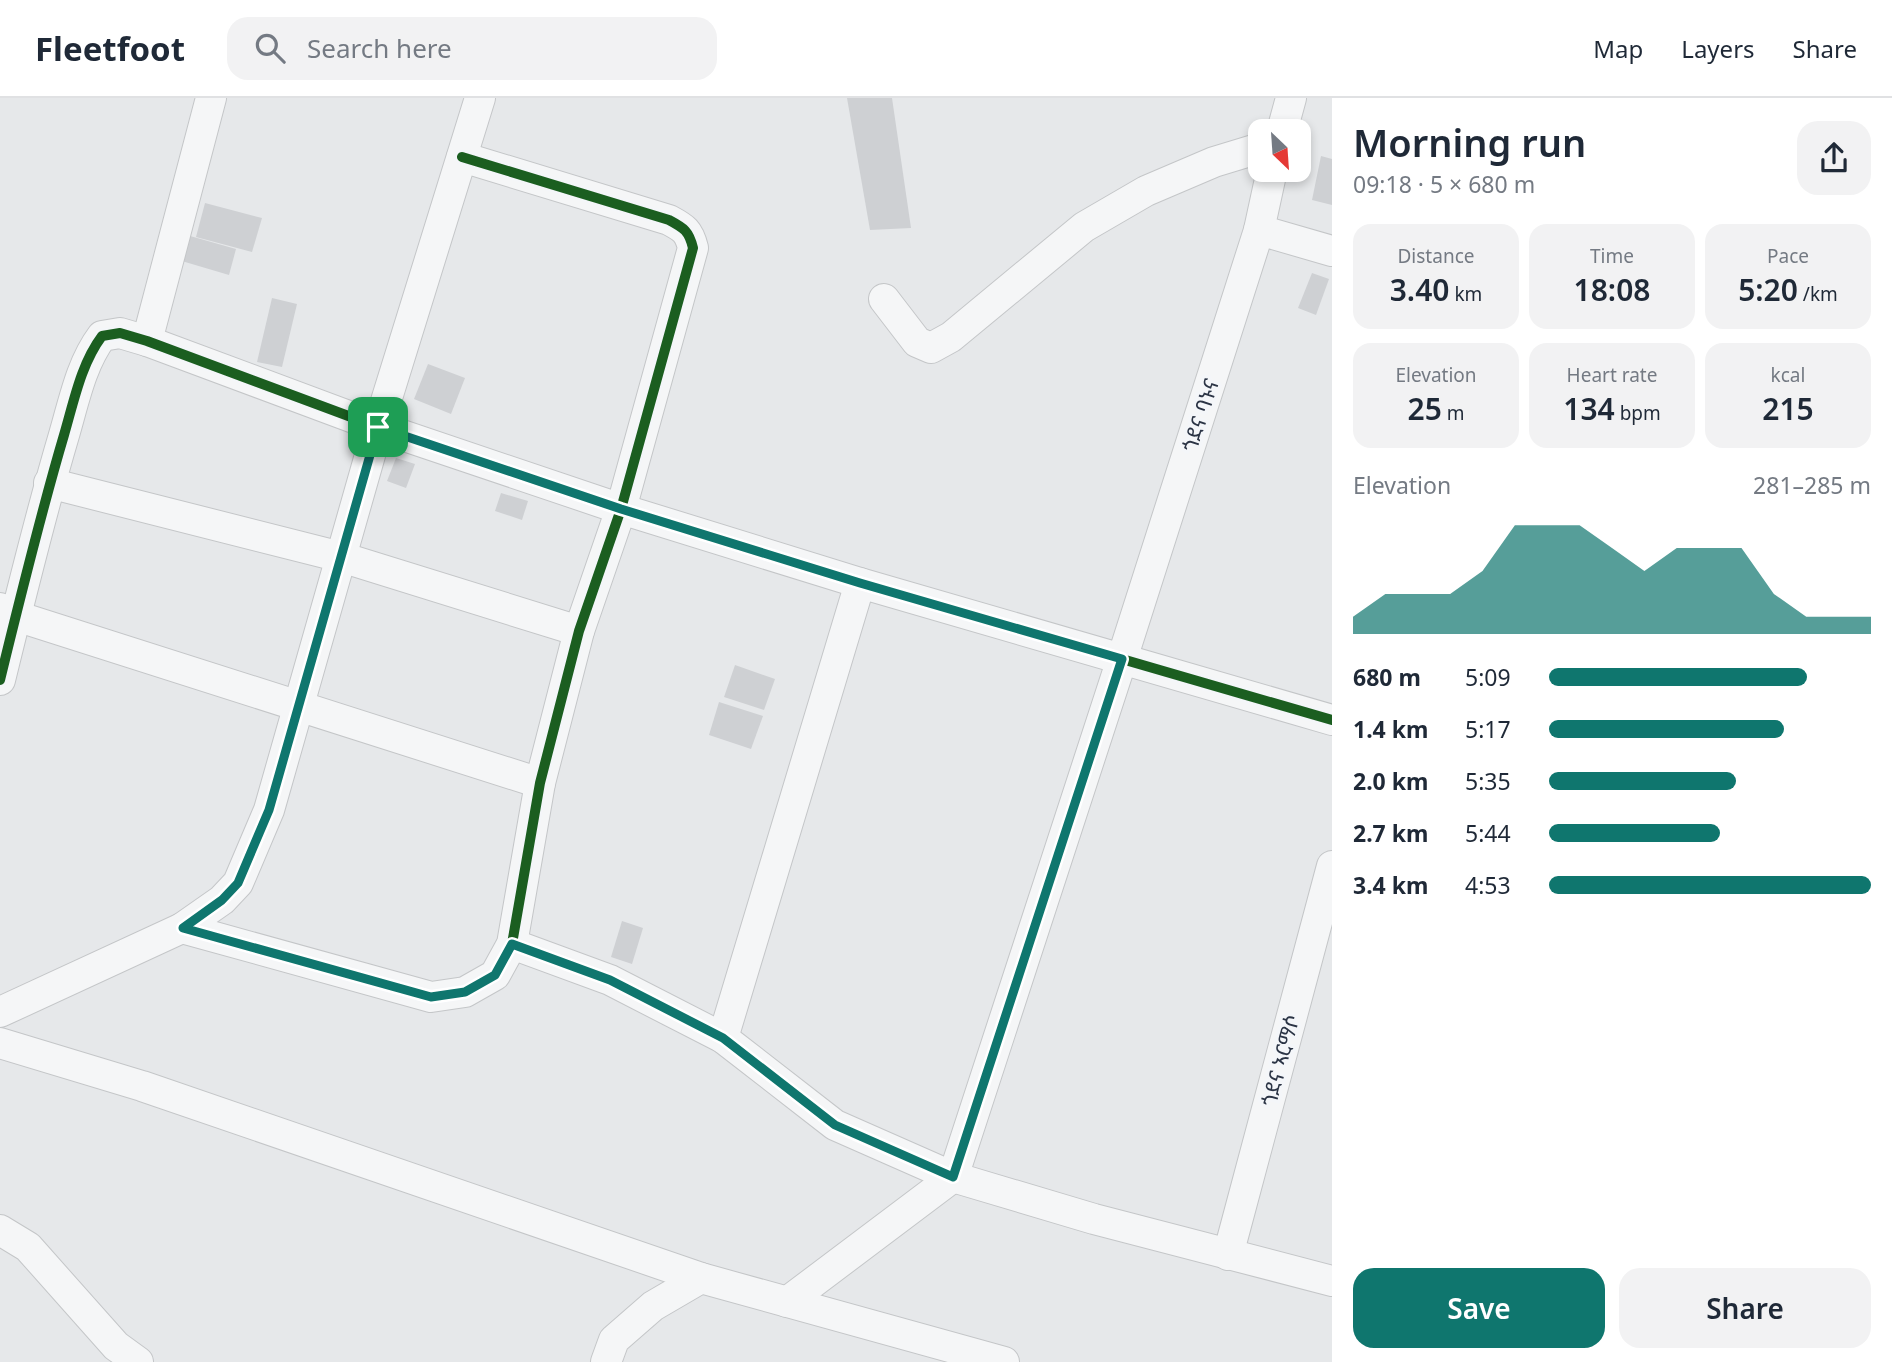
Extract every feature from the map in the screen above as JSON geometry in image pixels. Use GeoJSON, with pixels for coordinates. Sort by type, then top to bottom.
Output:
{"type":"FeatureCollection","features":[{"type":"Feature","properties":{"kind":"street"},"geometry":{"type":"LineString","coordinates":[[147,341],[211,98]]}},
{"type":"Feature","properties":{"kind":"street"},"geometry":{"type":"LineString","coordinates":[[0,1012],[183,928],[222,900],[238,883],[269,810],[378,427],[480,98]]}},
{"type":"Feature","properties":{"kind":"street"},"geometry":{"type":"LineString","coordinates":[[1286,119],[1292,98]]}},
{"type":"Feature","properties":{"kind":"street"},"geometry":{"type":"LineString","coordinates":[[884,299],[917,342],[931,348],[951,337],[1084,228],[1146,191],[1213,162],[1248,152]]}},
{"type":"Feature","properties":{"kind":"street"},"geometry":{"type":"LineString","coordinates":[[183,928],[431,997],[465,992],[495,975],[512,944],[540,783],[579,631],[621,509],[693,248],[691,237],[684,227],[669,220],[462,157]]}},
{"type":"Feature","properties":{"kind":"street","name":"ጎደና ባኑና"},"geometry":{"type":"LineString","coordinates":[[953,1177],[1259,230],[1269,182]]}},
{"type":"Feature","properties":{"kind":"street"},"geometry":{"type":"LineString","coordinates":[[1259,230],[1332,251]]}},
{"type":"Feature","properties":{"kind":"street"},"geometry":{"type":"LineString","coordinates":[[0,680],[8,612],[83,371],[103,336],[120,333],[378,427],[621,509],[860,583],[1332,720]]}},
{"type":"Feature","properties":{"kind":"street"},"geometry":{"type":"LineString","coordinates":[[49,483],[341,557],[579,631]]}},
{"type":"Feature","properties":{"kind":"street"},"geometry":{"type":"LineString","coordinates":[[723,1038],[860,583]]}},
{"type":"Feature","properties":{"kind":"street"},"geometry":{"type":"LineString","coordinates":[[8,612],[540,783]]}},
{"type":"Feature","properties":{"kind":"street","name":"ጎደና ኣርማሶ"},"geometry":{"type":"LineString","coordinates":[[1228,1255],[1332,866]]}},
{"type":"Feature","properties":{"kind":"street"},"geometry":{"type":"LineString","coordinates":[[512,944],[610,980],[723,1038],[835,1125],[953,1177],[1094,1219],[1332,1281]]}},
{"type":"Feature","properties":{"kind":"street"},"geometry":{"type":"LineString","coordinates":[[0,1042],[142,1086],[701,1278],[1004,1362]]}},
{"type":"Feature","properties":{"kind":"street"},"geometry":{"type":"LineString","coordinates":[[788,1302],[953,1177]]}},
{"type":"Feature","properties":{"kind":"street"},"geometry":{"type":"LineString","coordinates":[[0,1230],[28,1247],[116,1346],[138,1362]]}},
{"type":"Feature","properties":{"kind":"street"},"geometry":{"type":"LineString","coordinates":[[606,1362],[614,1340],[653,1306],[701,1278]]}},
{"type":"Feature","properties":{"kind":"building"},"geometry":{"type":"Polygon","coordinates":[[[847,98],[892,98],[911,228],[870,230],[847,98]]]}},
{"type":"Feature","properties":{"kind":"building"},"geometry":{"type":"Polygon","coordinates":[[[1321,156],[1332,159],[1332,205],[1312,200],[1321,156]]]}},
{"type":"Feature","properties":{"kind":"building"},"geometry":{"type":"Polygon","coordinates":[[[205,203],[262,218],[252,252],[196,237],[205,203]]]}},
{"type":"Feature","properties":{"kind":"building"},"geometry":{"type":"Polygon","coordinates":[[[183,234],[236,249],[229,275],[175,259],[183,234]]]}},
{"type":"Feature","properties":{"kind":"building"},"geometry":{"type":"Polygon","coordinates":[[[1312,273],[1329,279],[1316,315],[1298,308],[1312,273]]]}},
{"type":"Feature","properties":{"kind":"building"},"geometry":{"type":"Polygon","coordinates":[[[272,298],[297,304],[282,367],[257,362],[272,298]]]}},
{"type":"Feature","properties":{"kind":"building"},"geometry":{"type":"Polygon","coordinates":[[[428,364],[465,378],[451,414],[414,399],[428,364]]]}},
{"type":"Feature","properties":{"kind":"building"},"geometry":{"type":"Polygon","coordinates":[[[396,458],[415,464],[406,488],[387,481],[396,458]]]}},
{"type":"Feature","properties":{"kind":"building"},"geometry":{"type":"Polygon","coordinates":[[[501,493],[528,501],[522,520],[495,511],[501,493]]]}},
{"type":"Feature","properties":{"kind":"building"},"geometry":{"type":"Polygon","coordinates":[[[735,665],[775,679],[764,710],[724,697],[735,665]]]}},
{"type":"Feature","properties":{"kind":"building"},"geometry":{"type":"Polygon","coordinates":[[[719,702],[763,716],[751,749],[709,735],[719,702]]]}},
{"type":"Feature","properties":{"kind":"building"},"geometry":{"type":"Polygon","coordinates":[[[622,921],[643,928],[632,964],[611,957],[622,921]]]}},
{"type":"Feature","properties":{"kind":"cycle path"},"geometry":{"type":"LineString","coordinates":[[182,928],[431,997],[465,992],[495,975],[512,944],[540,783],[579,631],[621,509],[693,248],[685,231],[669,220],[462,157]]}},
{"type":"Feature","properties":{"kind":"cycle path"},"geometry":{"type":"LineString","coordinates":[[0,680],[38,526],[79,383],[102,336],[120,333],[378,427],[621,509],[860,583],[1332,720]]}},
{"type":"Feature","properties":{"kind":"route"},"geometry":{"type":"LineString","coordinates":[[378,427],[621,509],[860,583],[1122,659],[953,1177],[835,1125],[723,1038],[610,980],[512,944],[495,975],[465,992],[431,997],[183,928],[222,900],[238,883],[269,810],[378,427]]}}]}
